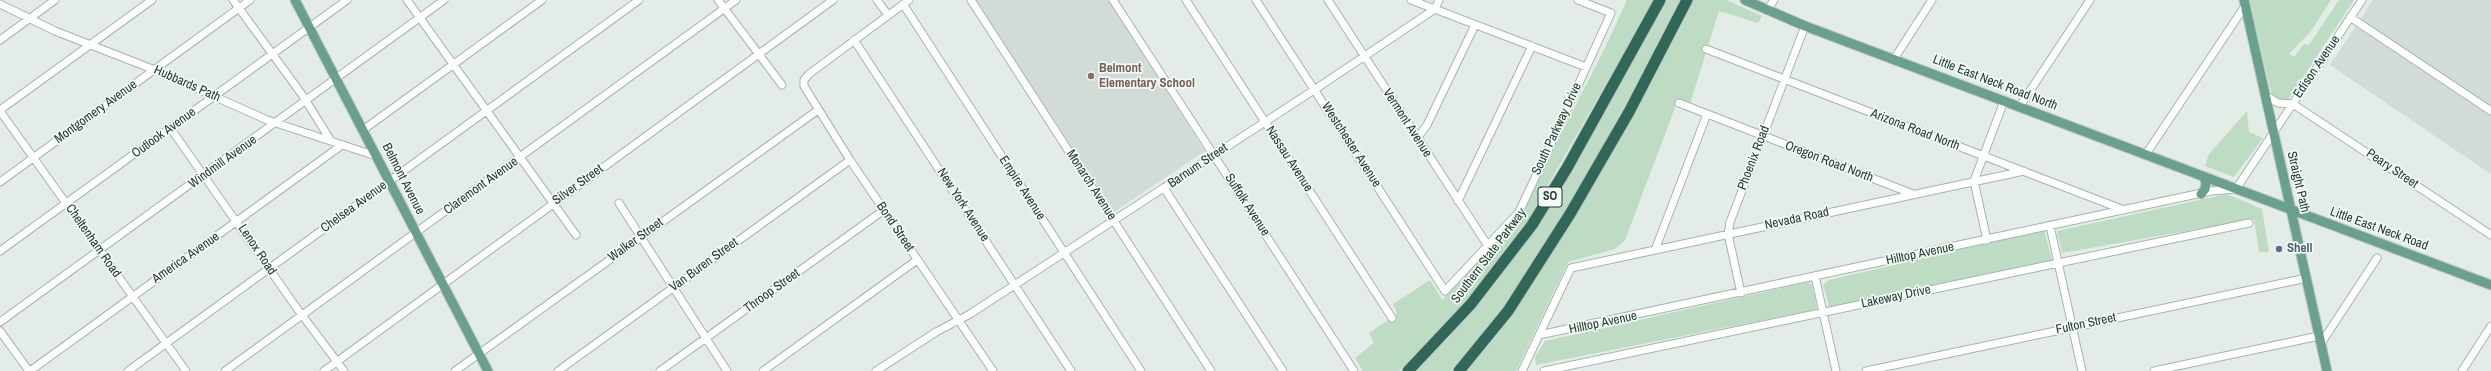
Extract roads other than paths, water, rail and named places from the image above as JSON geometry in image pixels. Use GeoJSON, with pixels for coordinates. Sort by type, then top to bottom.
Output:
{"type":"FeatureCollection","features":[{"type":"Feature","properties":{"kind":"highway","name":"Southern State Parkway"},"geometry":{"type":"LineString","coordinates":[[1408,371],[1471,304],[1535,220],[1575,155],[1660,0]]}},
{"type":"Feature","properties":{"kind":"highway","name":"SO"},"geometry":{"type":"LineString","coordinates":[[1459,371],[1508,311],[1570,214],[1636,100],[1686,0]]}},
{"type":"Feature","properties":{"kind":"main road","name":"Belmont Avenue"},"geometry":{"type":"LineString","coordinates":[[295,0],[488,371]]}},
{"type":"Feature","properties":{"kind":"main road","name":"Little East Neck Road North"},"geometry":{"type":"LineString","coordinates":[[1745,0],[1805,26],[2020,106],[2236,189]]}},
{"type":"Feature","properties":{"kind":"main road","name":"Straight Path"},"geometry":{"type":"LineString","coordinates":[[2244,3],[2266,95],[2327,371]]}},
{"type":"Feature","properties":{"kind":"main road"},"geometry":{"type":"LineString","coordinates":[[2201,194],[2206,189],[2204,177]]}},
{"type":"Feature","properties":{"kind":"main road","name":"Little East Neck Road"},"geometry":{"type":"LineString","coordinates":[[2236,189],[2491,284]]}},
{"type":"Feature","properties":{"kind":"street"},"geometry":{"type":"LineString","coordinates":[[0,40],[55,0]]}},
{"type":"Feature","properties":{"kind":"street"},"geometry":{"type":"LineString","coordinates":[[0,111],[152,0]]}},
{"type":"Feature","properties":{"kind":"street"},"geometry":{"type":"LineString","coordinates":[[233,0],[306,101],[331,141]]}},
{"type":"Feature","properties":{"kind":"street","name":"Montgomery Avenue"},"geometry":{"type":"LineString","coordinates":[[0,182],[250,0]]}},
{"type":"Feature","properties":{"kind":"street","name":"Outlook Avenue"},"geometry":{"type":"LineString","coordinates":[[0,252],[171,129],[346,0]]}},
{"type":"Feature","properties":{"kind":"street"},"geometry":{"type":"LineString","coordinates":[[407,0],[576,235]]}},
{"type":"Feature","properties":{"kind":"street","name":"Windmill Avenue"},"geometry":{"type":"LineString","coordinates":[[0,322],[444,0]]}},
{"type":"Feature","properties":{"kind":"street"},"geometry":{"type":"LineString","coordinates":[[363,130],[542,0]]}},
{"type":"Feature","properties":{"kind":"street","name":"Chelsea Avenue"},"geometry":{"type":"LineString","coordinates":[[128,371],[639,0]]}},
{"type":"Feature","properties":{"kind":"street"},"geometry":{"type":"LineString","coordinates":[[718,0],[782,85]]}},
{"type":"Feature","properties":{"kind":"street","name":"Claremont Avenue"},"geometry":{"type":"LineString","coordinates":[[225,371],[736,0]]}},
{"type":"Feature","properties":{"kind":"street","name":"Silver Street"},"geometry":{"type":"LineString","coordinates":[[324,371],[833,0]]}},
{"type":"Feature","properties":{"kind":"street"},"geometry":{"type":"LineString","coordinates":[[877,0],[888,16]]}},
{"type":"Feature","properties":{"kind":"street","name":"Monarch Avenue"},"geometry":{"type":"LineString","coordinates":[[971,0],[1211,371]]}},
{"type":"Feature","properties":{"kind":"street","name":"Suffolk Avenue"},"geometry":{"type":"LineString","coordinates":[[1113,0],[1215,154],[1354,371]]}},
{"type":"Feature","properties":{"kind":"street","name":"Nassau Avenue"},"geometry":{"type":"LineString","coordinates":[[1186,0],[1392,318]]}},
{"type":"Feature","properties":{"kind":"street","name":"Westchester Avenue"},"geometry":{"type":"LineString","coordinates":[[1256,0],[1445,291]]}},
{"type":"Feature","properties":{"kind":"street","name":"Vermont Avenue"},"geometry":{"type":"LineString","coordinates":[[1328,0],[1488,246]]}},
{"type":"Feature","properties":{"kind":"street"},"geometry":{"type":"LineString","coordinates":[[1411,0],[1586,67]]}},
{"type":"Feature","properties":{"kind":"street"},"geometry":{"type":"LineString","coordinates":[[1435,9],[1438,0]]}},
{"type":"Feature","properties":{"kind":"street","name":"South Parkway Drive"},"geometry":{"type":"LineString","coordinates":[[1445,291],[1519,212],[1611,13],[1578,0]]}},
{"type":"Feature","properties":{"kind":"street"},"geometry":{"type":"LineString","coordinates":[[1768,10],[1774,0]]}},
{"type":"Feature","properties":{"kind":"street"},"geometry":{"type":"LineString","coordinates":[[1894,59],[1932,0]]}},
{"type":"Feature","properties":{"kind":"street"},"geometry":{"type":"LineString","coordinates":[[2020,106],[2090,0]]}},
{"type":"Feature","properties":{"kind":"street","name":"Edison Avenue"},"geometry":{"type":"LineString","coordinates":[[2274,134],[2362,0]]}},
{"type":"Feature","properties":{"kind":"street"},"geometry":{"type":"LineString","coordinates":[[854,40],[906,2]]}},
{"type":"Feature","properties":{"kind":"street","name":"Empire Avenue"},"geometry":{"type":"LineString","coordinates":[[906,2],[1141,371]]}},
{"type":"Feature","properties":{"kind":"street"},"geometry":{"type":"LineString","coordinates":[[2146,154],[2244,3]]}},
{"type":"Feature","properties":{"kind":"street","name":"Hubbards Path"},"geometry":{"type":"LineString","coordinates":[[0,4],[29,19],[90,45],[154,69],[276,123],[376,156]]}},
{"type":"Feature","properties":{"kind":"street","name":"Barnum Street"},"geometry":{"type":"LineString","coordinates":[[876,371],[936,332],[959,320],[1065,253],[1435,9]]}},
{"type":"Feature","properties":{"kind":"street"},"geometry":{"type":"LineString","coordinates":[[2350,17],[2491,111]]}},
{"type":"Feature","properties":{"kind":"street"},"geometry":{"type":"LineString","coordinates":[[1417,138],[1427,125],[1475,25]]}},
{"type":"Feature","properties":{"kind":"street","name":"Phoenix Road"},"geometry":{"type":"LineString","coordinates":[[1741,293],[1728,234],[1730,222],[1805,26]]}},
{"type":"Feature","properties":{"kind":"street","name":"Bond Street"},"geometry":{"type":"LineString","coordinates":[[854,40],[804,80],[804,86],[850,160],[959,320],[990,370]]}},
{"type":"Feature","properties":{"kind":"street","name":"New York Avenue"},"geometry":{"type":"LineString","coordinates":[[854,40],[1071,371]]}},
{"type":"Feature","properties":{"kind":"street"},"geometry":{"type":"LineString","coordinates":[[1458,201],[1532,46]]}},
{"type":"Feature","properties":{"kind":"street","name":"Arizona Road North"},"geometry":{"type":"LineString","coordinates":[[1706,49],[2124,210]]}},
{"type":"Feature","properties":{"kind":"street"},"geometry":{"type":"LineString","coordinates":[[2266,95],[2278,103],[2293,104]]}},
{"type":"Feature","properties":{"kind":"street"},"geometry":{"type":"LineString","coordinates":[[1987,240],[1974,181],[2004,101]]}},
{"type":"Feature","properties":{"kind":"street","name":"Oregon Road North"},"geometry":{"type":"LineString","coordinates":[[1679,103],[1913,194]]}},
{"type":"Feature","properties":{"kind":"street","name":"Peary Street"},"geometry":{"type":"LineString","coordinates":[[2293,104],[2491,235]]}},
{"type":"Feature","properties":{"kind":"street","name":"Walker Street"},"geometry":{"type":"LineString","coordinates":[[455,371],[818,110]]}},
{"type":"Feature","properties":{"kind":"street","name":"Cheltenham Road"},"geometry":{"type":"LineString","coordinates":[[0,111],[186,371]]}},
{"type":"Feature","properties":{"kind":"street"},"geometry":{"type":"LineString","coordinates":[[1655,250],[1707,114]]}},
{"type":"Feature","properties":{"kind":"street","name":"Lenox Road"},"geometry":{"type":"LineString","coordinates":[[171,129],[344,371]]}},
{"type":"Feature","properties":{"kind":"street"},"geometry":{"type":"LineString","coordinates":[[2236,189],[2274,134]]}},
{"type":"Feature","properties":{"kind":"street","name":"America Avenue"},"geometry":{"type":"LineString","coordinates":[[29,371],[342,145]]}},
{"type":"Feature","properties":{"kind":"street","name":"Van Buren Street"},"geometry":{"type":"LineString","coordinates":[[558,371],[850,160]]}},
{"type":"Feature","properties":{"kind":"street","name":"Nevada Road"},"geometry":{"type":"LineString","coordinates":[[1539,335],[1571,268],[2024,171]]}},
{"type":"Feature","properties":{"kind":"street"},"geometry":{"type":"LineString","coordinates":[[1164,188],[1283,371]]}},
{"type":"Feature","properties":{"kind":"street","name":"Hilltop Avenue"},"geometry":{"type":"LineString","coordinates":[[1539,335],[2124,210],[2201,194],[2236,189]]}},
{"type":"Feature","properties":{"kind":"street"},"geometry":{"type":"LineString","coordinates":[[619,203],[705,338],[728,371]]}},
{"type":"Feature","properties":{"kind":"street","name":"Throop Street"},"geometry":{"type":"LineString","coordinates":[[660,371],[884,210]]}},
{"type":"Feature","properties":{"kind":"street","name":"Lakeway Drive"},"geometry":{"type":"LineString","coordinates":[[1544,371],[2248,223]]}},
{"type":"Feature","properties":{"kind":"street"},"geometry":{"type":"LineString","coordinates":[[2050,226],[2082,371]]}},
{"type":"Feature","properties":{"kind":"street"},"geometry":{"type":"LineString","coordinates":[[2154,371],[2320,341],[2377,258]]}},
{"type":"Feature","properties":{"kind":"street"},"geometry":{"type":"LineString","coordinates":[[763,371],[917,260]]}},
{"type":"Feature","properties":{"kind":"street"},"geometry":{"type":"LineString","coordinates":[[1815,276],[1836,371]]}},
{"type":"Feature","properties":{"kind":"street","name":"Fulton Street"},"geometry":{"type":"LineString","coordinates":[[1866,371],[2307,278]]}},
{"type":"Feature","properties":{"kind":"street"},"geometry":{"type":"LineString","coordinates":[[2462,371],[2491,326]]}},
{"type":"Feature","properties":{"kind":"street"},"geometry":{"type":"LineString","coordinates":[[0,331],[29,371]]}},
{"type":"Feature","properties":{"kind":"street"},"geometry":{"type":"LineString","coordinates":[[1522,371],[1539,335]]}},
{"type":"Feature","properties":{"kind":"place","name":"Belmont Elementary School"},"geometry":{"type":"Point","coordinates":[1091,76]}},
{"type":"Feature","properties":{"kind":"place","name":"Shell"},"geometry":{"type":"Point","coordinates":[2279,249]}}]}
